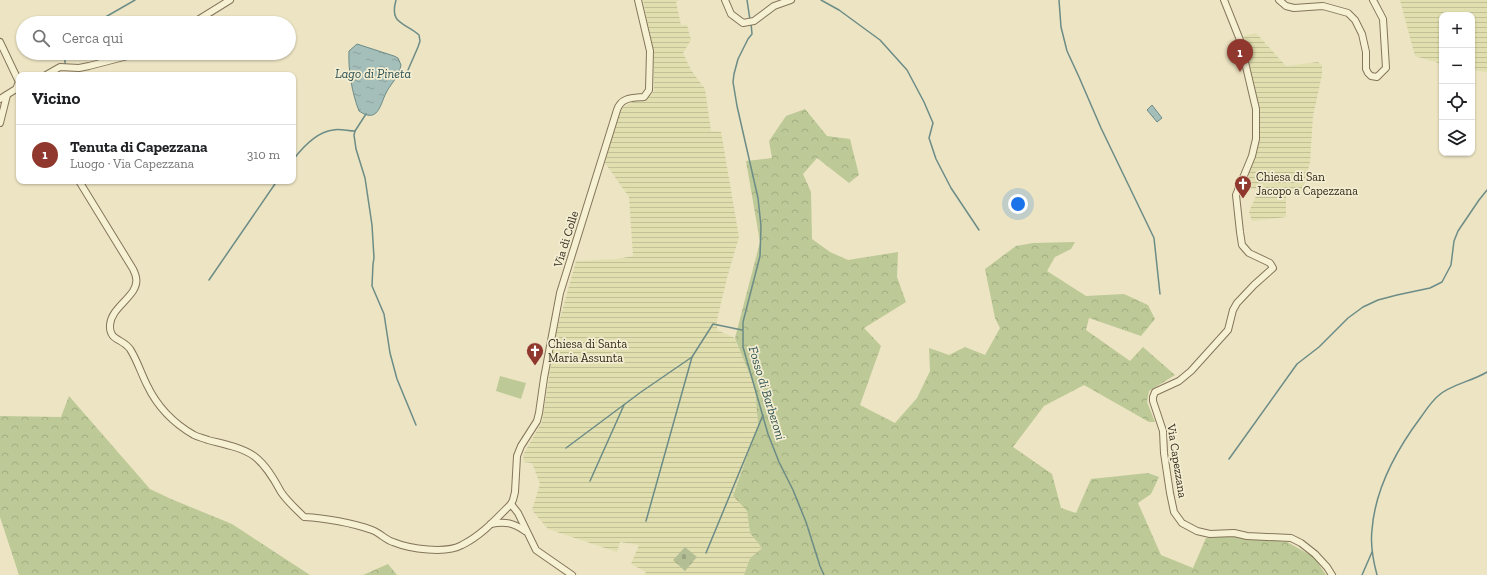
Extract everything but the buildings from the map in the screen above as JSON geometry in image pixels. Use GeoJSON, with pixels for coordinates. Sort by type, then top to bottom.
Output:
{"type":"FeatureCollection","features":[{"type":"Feature","properties":{"kind":"street"},"geometry":{"type":"LineString","coordinates":[[204,16],[230,0]]}},
{"type":"Feature","properties":{"kind":"street","name":"Via di Colle"},"geometry":{"type":"LineString","coordinates":[[511,504],[514,497],[516,464],[519,452],[539,413],[560,293],[616,110],[622,101],[630,98],[644,97],[649,90],[650,51],[638,0]]}},
{"type":"Feature","properties":{"kind":"street"},"geometry":{"type":"LineString","coordinates":[[725,0],[731,14],[741,22],[750,22],[774,6],[791,0]]}},
{"type":"Feature","properties":{"kind":"street","name":"Via Capezzana"},"geometry":{"type":"LineString","coordinates":[[1224,0],[1244,50],[1244,58],[1256,109],[1256,139],[1252,156],[1236,195],[1242,245],[1249,253],[1270,262],[1273,268],[1237,303],[1233,310],[1228,330],[1191,371],[1179,381],[1155,392],[1152,397],[1163,430],[1164,453],[1170,493],[1174,512],[1182,523],[1197,531],[1210,534],[1234,533],[1253,536],[1291,538],[1301,543],[1315,554],[1332,575]]}},
{"type":"Feature","properties":{"kind":"street"},"geometry":{"type":"LineString","coordinates":[[1279,0],[1286,6],[1294,8],[1323,6],[1348,13],[1355,20],[1362,34],[1366,52],[1366,69],[1370,76],[1377,78],[1386,68],[1383,19],[1373,0]]}},
{"type":"Feature","properties":{"kind":"street"},"geometry":{"type":"LineString","coordinates":[[0,42],[16,75]]}},
{"type":"Feature","properties":{"kind":"street"},"geometry":{"type":"LineString","coordinates":[[51,72],[60,67],[79,68],[112,60]]}},
{"type":"Feature","properties":{"kind":"street"},"geometry":{"type":"LineString","coordinates":[[0,99],[16,89]]}},
{"type":"Feature","properties":{"kind":"street"},"geometry":{"type":"LineString","coordinates":[[0,123],[7,95]]}},
{"type":"Feature","properties":{"kind":"street"},"geometry":{"type":"LineString","coordinates":[[81,184],[137,278],[136,287],[111,317],[111,334],[114,338],[125,344],[130,350],[155,399],[175,422],[195,436],[233,447],[254,456],[266,468],[282,492],[304,517],[326,518],[373,530],[393,542],[412,547],[439,550],[461,546],[484,532],[511,504],[518,513],[536,550],[572,575]]}},
{"type":"Feature","properties":{"kind":"street"},"geometry":{"type":"LineString","coordinates":[[491,524],[501,522],[511,523],[527,532]]}},
{"type":"Feature","properties":{"kind":"shaded area"},"geometry":{"type":"Polygon","coordinates":[[[643,0],[679,0],[676,2],[681,25],[687,25],[691,40],[683,53],[691,70],[705,89],[711,131],[721,132],[739,237],[717,320],[717,330],[735,338],[755,388],[758,425],[733,496],[747,511],[750,533],[762,548],[750,558],[744,575],[644,575],[646,572],[631,564],[639,545],[620,542],[617,552],[548,529],[532,510],[540,484],[532,463],[524,462],[523,455],[542,422],[556,333],[576,261],[617,259],[633,256],[629,197],[605,163],[618,114],[623,107],[633,102],[646,100],[654,91],[654,55],[643,0]]]}},
{"type":"Feature","properties":{"kind":"shaded area"},"geometry":{"type":"Polygon","coordinates":[[[1400,0],[1487,0],[1487,72],[1475,70],[1475,12],[1439,12],[1439,63],[1415,56],[1400,0]]]}},
{"type":"Feature","properties":{"kind":"shaded area"},"geometry":{"type":"Polygon","coordinates":[[[1256,33],[1286,66],[1318,62],[1322,65],[1322,75],[1313,116],[1310,162],[1302,192],[1286,194],[1286,217],[1252,221],[1249,212],[1259,189],[1238,188],[1251,156],[1254,138],[1255,110],[1245,65],[1250,53],[1244,36],[1256,33]]]}},
{"type":"Feature","properties":{"kind":"green space"},"geometry":{"type":"Polygon","coordinates":[[[805,109],[827,136],[850,139],[859,175],[849,183],[817,158],[803,174],[811,192],[812,239],[830,252],[848,260],[898,252],[897,277],[906,302],[864,328],[881,346],[860,405],[895,423],[917,398],[930,371],[929,348],[949,355],[965,347],[985,355],[1000,328],[995,318],[985,269],[1016,246],[1033,243],[1075,242],[1071,249],[1055,257],[1047,271],[1086,296],[1124,294],[1148,305],[1155,319],[1141,336],[1089,318],[1086,330],[1130,361],[1143,347],[1175,375],[1149,391],[1147,402],[1155,422],[1149,422],[1084,385],[1044,406],[1013,447],[1052,474],[1061,508],[1076,513],[1091,479],[1148,473],[1159,477],[1151,494],[1138,503],[1161,555],[1193,568],[1206,538],[1231,536],[1287,542],[1314,557],[1326,575],[744,575],[750,558],[762,548],[750,533],[747,511],[733,496],[758,425],[755,388],[735,338],[760,242],[746,161],[772,158],[769,141],[786,116],[805,109]]]}},
{"type":"Feature","properties":{"kind":"green space"},"geometry":{"type":"Polygon","coordinates":[[[500,376],[526,383],[521,399],[496,391],[500,376]]]}},
{"type":"Feature","properties":{"kind":"green space"},"geometry":{"type":"Polygon","coordinates":[[[69,396],[150,489],[232,524],[310,575],[19,575],[0,517],[0,416],[61,417],[69,396]]]}},
{"type":"Feature","properties":{"kind":"green space"},"geometry":{"type":"Polygon","coordinates":[[[685,547],[697,557],[685,571],[673,560],[685,547]]]}},
{"type":"Feature","properties":{"kind":"green space"},"geometry":{"type":"Polygon","coordinates":[[[388,564],[397,575],[363,575],[388,564]]]}},
{"type":"Feature","properties":{"kind":"water","name":"Lago di Pineta"},"geometry":{"type":"Polygon","coordinates":[[[357,44],[394,56],[398,58],[401,65],[399,73],[386,93],[380,107],[374,114],[370,115],[359,111],[354,97],[351,81],[349,51],[357,44]]]}},
{"type":"Feature","properties":{"kind":"water"},"geometry":{"type":"Polygon","coordinates":[[[1152,105],[1162,118],[1157,122],[1147,110],[1152,105]]]}},
{"type":"Feature","properties":{"kind":"waterway"},"geometry":{"type":"LineString","coordinates":[[107,16],[135,0]]}},
{"type":"Feature","properties":{"kind":"waterway"},"geometry":{"type":"LineString","coordinates":[[396,0],[394,8],[397,19],[419,35],[420,41],[406,73],[399,71]]}},
{"type":"Feature","properties":{"kind":"waterway","name":"Fosso di Barberoni"},"geometry":{"type":"LineString","coordinates":[[747,0],[750,20]]}},
{"type":"Feature","properties":{"kind":"waterway"},"geometry":{"type":"LineString","coordinates":[[821,0],[839,10],[880,40],[907,70],[933,123],[929,138],[936,159],[951,188],[979,230]]}},
{"type":"Feature","properties":{"kind":"waterway"},"geometry":{"type":"LineString","coordinates":[[1059,0],[1061,27],[1067,51],[1101,128],[1154,238],[1160,294]]}},
{"type":"Feature","properties":{"kind":"waterway","name":"Fosso di Barberoni"},"geometry":{"type":"LineString","coordinates":[[751,23],[752,34],[738,59],[733,82],[758,198],[761,226],[760,256],[743,322],[743,347],[768,434],[806,522],[824,575]]}},
{"type":"Feature","properties":{"kind":"waterway"},"geometry":{"type":"LineString","coordinates":[[65,60],[65,65]]}},
{"type":"Feature","properties":{"kind":"waterway"},"geometry":{"type":"LineString","coordinates":[[366,114],[354,135],[356,149],[365,178],[372,225],[374,258],[372,286],[384,314],[390,353],[397,379],[416,425]]}},
{"type":"Feature","properties":{"kind":"waterway"},"geometry":{"type":"LineString","coordinates":[[296,157],[305,146],[316,137],[327,131],[335,129],[355,131]]}},
{"type":"Feature","properties":{"kind":"waterway"},"geometry":{"type":"LineString","coordinates":[[209,280],[275,184]]}},
{"type":"Feature","properties":{"kind":"waterway"},"geometry":{"type":"LineString","coordinates":[[1229,459],[1297,364],[1319,347],[1348,318],[1363,307],[1378,300],[1430,288],[1442,282],[1451,265],[1454,241],[1458,231],[1487,190]]}},
{"type":"Feature","properties":{"kind":"waterway"},"geometry":{"type":"LineString","coordinates":[[646,521],[692,357],[713,324],[742,330]]}},
{"type":"Feature","properties":{"kind":"waterway"},"geometry":{"type":"LineString","coordinates":[[566,448],[641,392],[692,357]]}},
{"type":"Feature","properties":{"kind":"waterway"},"geometry":{"type":"LineString","coordinates":[[1377,575],[1373,558],[1371,536],[1374,515],[1382,485],[1396,456],[1412,429],[1438,396],[1448,389],[1487,372]]}},
{"type":"Feature","properties":{"kind":"waterway"},"geometry":{"type":"LineString","coordinates":[[590,481],[624,405]]}},
{"type":"Feature","properties":{"kind":"waterway"},"geometry":{"type":"LineString","coordinates":[[706,553],[763,415]]}},
{"type":"Feature","properties":{"kind":"waterway"},"geometry":{"type":"LineString","coordinates":[[1362,575],[1372,552]]}},
{"type":"Feature","properties":{"kind":"place","name":"Tenuta di Capezzana"},"geometry":{"type":"Point","coordinates":[1240,72]}},
{"type":"Feature","properties":{"kind":"place","name":"Chiesa di San Jacopo a Capezzana"},"geometry":{"type":"Point","coordinates":[1243,199]}},
{"type":"Feature","properties":{"kind":"place","name":"Chiesa di Santa Maria Assunta"},"geometry":{"type":"Point","coordinates":[535,366]}}]}
